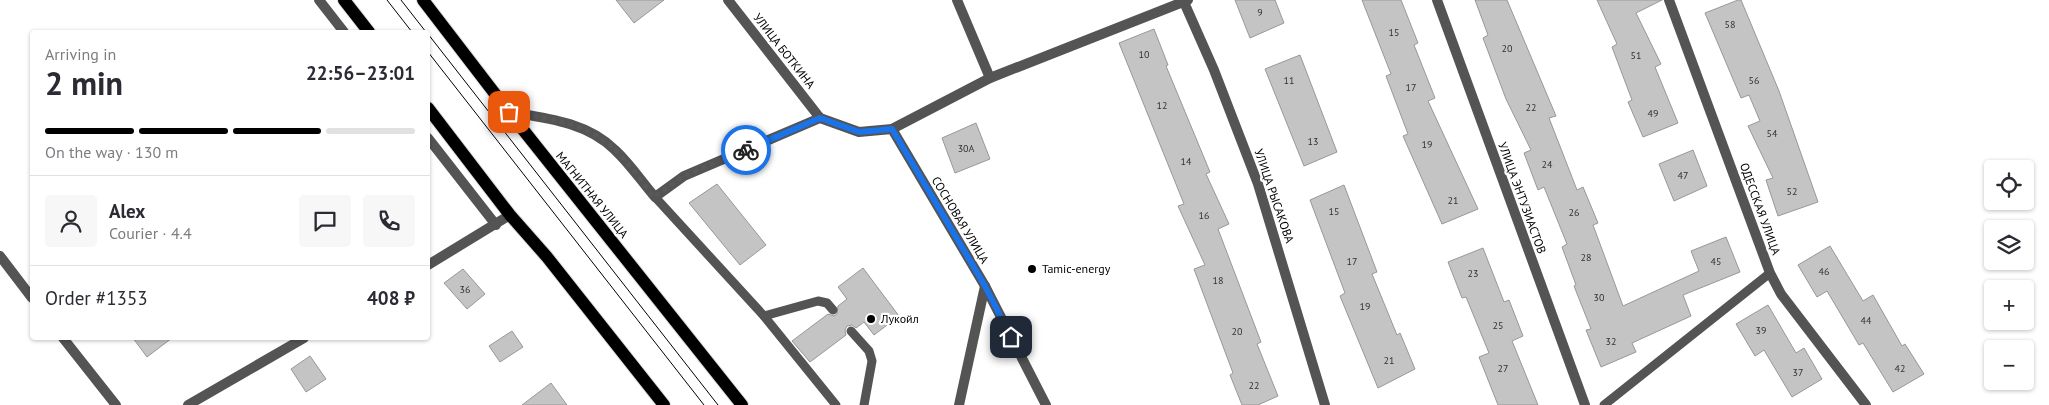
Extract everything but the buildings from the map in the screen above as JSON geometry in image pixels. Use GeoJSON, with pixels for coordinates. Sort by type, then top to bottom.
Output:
{"type":"FeatureCollection","features":[{"type":"Feature","properties":{"kind":"main road"},"geometry":{"type":"LineString","coordinates":[[344,0],[367,30]]}},
{"type":"Feature","properties":{"kind":"main road","name":"МАГНИТНАЯ УЛИЦА"},"geometry":{"type":"LineString","coordinates":[[422,0],[742,405]]}},
{"type":"Feature","properties":{"kind":"main road"},"geometry":{"type":"LineString","coordinates":[[430,111],[510,215],[548,256],[664,405]]}},
{"type":"Feature","properties":{"kind":"street"},"geometry":{"type":"LineString","coordinates":[[319,0],[342,30]]}},
{"type":"Feature","properties":{"kind":"street","name":"УЛИЦА БОТКИНА"},"geometry":{"type":"LineString","coordinates":[[728,0],[820,118]]}},
{"type":"Feature","properties":{"kind":"street"},"geometry":{"type":"LineString","coordinates":[[957,0],[990,78]]}},
{"type":"Feature","properties":{"kind":"street","name":"УЛИЦА ЭНТУЗИАСТОВ"},"geometry":{"type":"LineString","coordinates":[[1437,0],[1585,405]]}},
{"type":"Feature","properties":{"kind":"street","name":"ОДЕССКАЯ УЛИЦА"},"geometry":{"type":"LineString","coordinates":[[1669,0],[1770,273],[1781,294],[1866,405]]}},
{"type":"Feature","properties":{"kind":"street"},"geometry":{"type":"LineString","coordinates":[[509,112],[578,126],[599,136],[615,150],[654,197],[684,176],[820,118],[859,132],[892,129],[990,78],[1185,1]]}},
{"type":"Feature","properties":{"kind":"street","name":"УЛИЦА РЫСАКОВА"},"geometry":{"type":"LineString","coordinates":[[1185,1],[1258,184],[1325,405]]}},
{"type":"Feature","properties":{"kind":"street","name":"СОСНОВАЯ УЛИЦА"},"geometry":{"type":"LineString","coordinates":[[892,129],[985,286],[1046,405]]}},
{"type":"Feature","properties":{"kind":"street"},"geometry":{"type":"LineString","coordinates":[[430,141],[496,225]]}},
{"type":"Feature","properties":{"kind":"street"},"geometry":{"type":"LineString","coordinates":[[430,264],[510,215]]}},
{"type":"Feature","properties":{"kind":"street"},"geometry":{"type":"LineString","coordinates":[[0,256],[30,295]]}},
{"type":"Feature","properties":{"kind":"street"},"geometry":{"type":"LineString","coordinates":[[960,405],[985,286]]}},
{"type":"Feature","properties":{"kind":"street"},"geometry":{"type":"LineString","coordinates":[[65,340],[116,405]]}},
{"type":"Feature","properties":{"kind":"street"},"geometry":{"type":"LineString","coordinates":[[188,405],[301,340]]}},
{"type":"Feature","properties":{"kind":"lane"},"geometry":{"type":"LineString","coordinates":[[654,197],[764,316],[836,405]]}},
{"type":"Feature","properties":{"kind":"lane"},"geometry":{"type":"LineString","coordinates":[[1604,405],[1770,273]]}},
{"type":"Feature","properties":{"kind":"lane"},"geometry":{"type":"LineString","coordinates":[[764,316],[818,301],[827,303],[833,310]]}},
{"type":"Feature","properties":{"kind":"lane"},"geometry":{"type":"LineString","coordinates":[[851,331],[872,358],[864,405]]}},
{"type":"Feature","properties":{"kind":"tram line"},"geometry":{"type":"LineString","coordinates":[[387,0],[410,30]]}},
{"type":"Feature","properties":{"kind":"tram line"},"geometry":{"type":"LineString","coordinates":[[401,0],[424,30]]}},
{"type":"Feature","properties":{"kind":"tram line"},"geometry":{"type":"LineString","coordinates":[[430,37],[718,405]]}},
{"type":"Feature","properties":{"kind":"tram line"},"geometry":{"type":"LineString","coordinates":[[430,55],[704,405]]}},
{"type":"Feature","properties":{"kind":"way so far"},"geometry":{"type":"LineString","coordinates":[[509,112],[578,126],[599,136],[615,150],[654,197],[684,176],[746,150]]}},
{"type":"Feature","properties":{"kind":"place","name":"Tamic-energy"},"geometry":{"type":"Point","coordinates":[1032,269]}},
{"type":"Feature","properties":{"kind":"place","name":"Лукойл"},"geometry":{"type":"Point","coordinates":[871,319]}},
{"type":"Feature","properties":{"kind":"route"},"geometry":{"type":"LineString","coordinates":[[746,150],[820,118],[859,132],[892,129],[985,286],[1011,337]]}}]}
